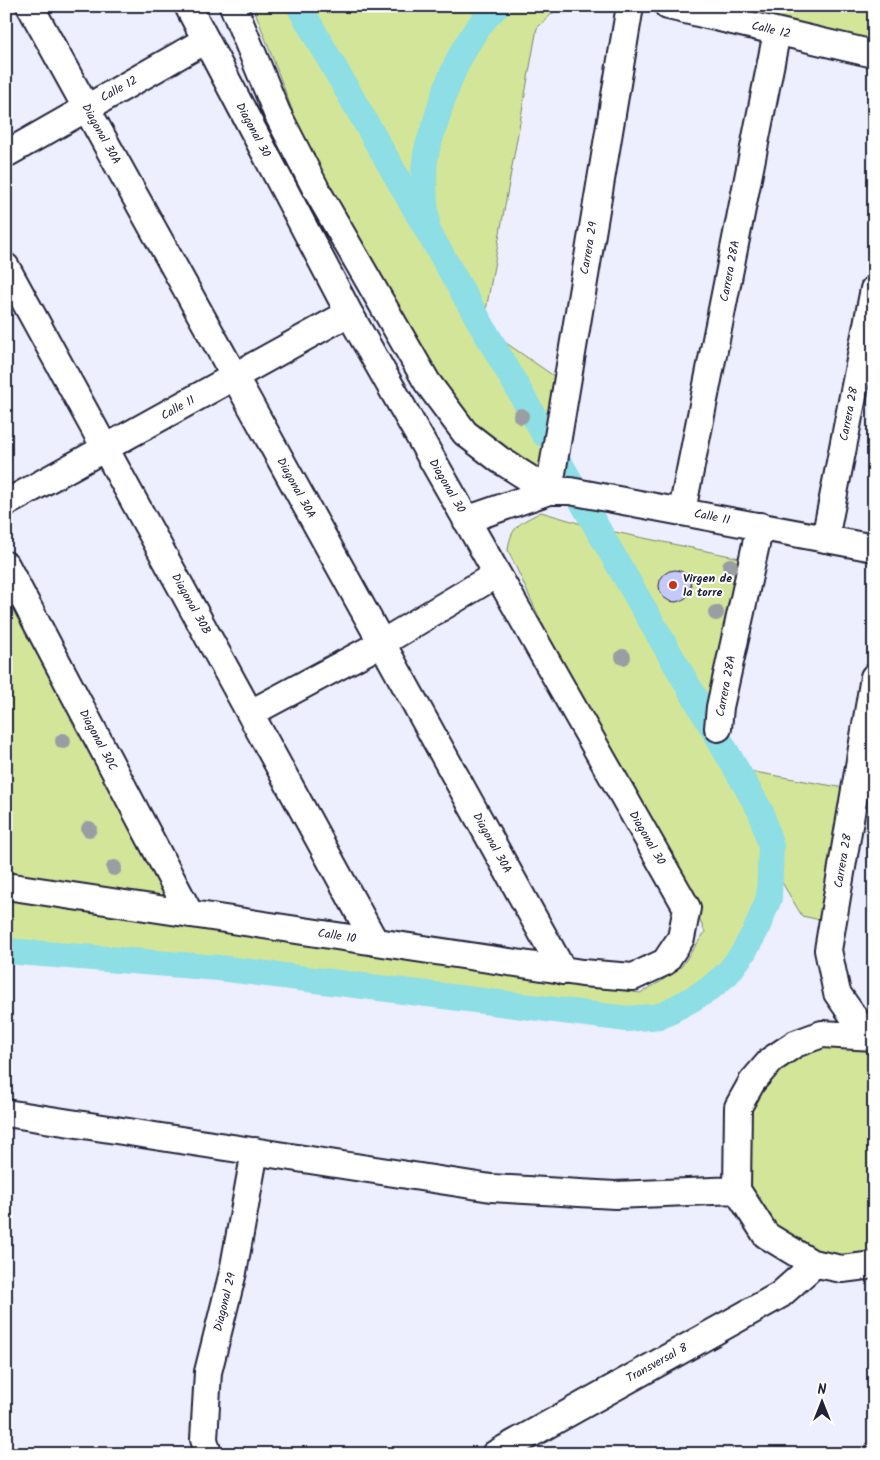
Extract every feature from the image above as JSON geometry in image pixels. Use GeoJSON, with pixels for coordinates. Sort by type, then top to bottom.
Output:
{"type":"FeatureCollection","features":[{"type":"Feature","properties":{"kind":"street","name":"Diagonal 30A"},"geometry":{"type":"LineString","coordinates":[[30,6],[563,970]]}},
{"type":"Feature","properties":{"kind":"street","name":"Diagonal 30"},"geometry":{"type":"LineString","coordinates":[[188,6],[349,313],[686,908],[681,938],[665,962]]}},
{"type":"Feature","properties":{"kind":"street"},"geometry":{"type":"LineString","coordinates":[[233,6],[278,114],[317,191],[427,382],[465,433],[500,460],[560,491]]}},
{"type":"Feature","properties":{"kind":"street","name":"Carrera 29"},"geometry":{"type":"LineString","coordinates":[[560,491],[630,6]]}},
{"type":"Feature","properties":{"kind":"street","name":"Calle 12"},"geometry":{"type":"LineString","coordinates":[[668,6],[874,54]]}},
{"type":"Feature","properties":{"kind":"street","name":"Carrera 28A"},"geometry":{"type":"LineString","coordinates":[[682,511],[777,32]]}},
{"type":"Feature","properties":{"kind":"street","name":"Calle 12"},"geometry":{"type":"LineString","coordinates":[[6,154],[206,40]]}},
{"type":"Feature","properties":{"kind":"street","name":"Diagonal 30B"},"geometry":{"type":"LineString","coordinates":[[6,267],[375,942]]}},
{"type":"Feature","properties":{"kind":"street","name":"Carrera 28"},"geometry":{"type":"LineString","coordinates":[[825,539],[874,289]]}},
{"type":"Feature","properties":{"kind":"street","name":"Calle 11"},"geometry":{"type":"LineString","coordinates":[[6,503],[349,313]]}},
{"type":"Feature","properties":{"kind":"street"},"geometry":{"type":"LineString","coordinates":[[466,520],[560,491]]}},
{"type":"Feature","properties":{"kind":"street","name":"Calle 11"},"geometry":{"type":"LineString","coordinates":[[560,491],[682,511],[874,548]]}},
{"type":"Feature","properties":{"kind":"street","name":"Carrera 28A"},"geometry":{"type":"LineString","coordinates":[[718,728],[720,707],[760,526]]}},
{"type":"Feature","properties":{"kind":"street","name":"Diagonal 30C"},"geometry":{"type":"LineString","coordinates":[[6,565],[190,914]]}},
{"type":"Feature","properties":{"kind":"street"},"geometry":{"type":"LineString","coordinates":[[251,713],[382,643],[497,574]]}},
{"type":"Feature","properties":{"kind":"street","name":"Carrera 28"},"geometry":{"type":"LineString","coordinates":[[870,1036],[837,993],[828,950],[874,677]]}},
{"type":"Feature","properties":{"kind":"street","name":"Calle 10"},"geometry":{"type":"LineString","coordinates":[[6,886],[582,974],[633,977],[665,962]]}},
{"type":"Feature","properties":{"kind":"street"},"geometry":{"type":"LineString","coordinates":[[870,1036],[822,1034],[795,1044],[771,1060],[752,1082],[738,1106],[737,1190],[766,1235],[812,1263],[842,1269],[874,1264]]}},
{"type":"Feature","properties":{"kind":"street"},"geometry":{"type":"LineString","coordinates":[[6,1113],[491,1188],[615,1196],[737,1190]]}},
{"type":"Feature","properties":{"kind":"street","name":"Diagonal 29"},"geometry":{"type":"LineString","coordinates":[[208,1454],[204,1439],[208,1372],[233,1272],[255,1151]]}},
{"type":"Feature","properties":{"kind":"street","name":"Transversal 8"},"geometry":{"type":"LineString","coordinates":[[494,1454],[780,1295],[808,1270],[812,1263]]}},
{"type":"Feature","properties":{"kind":"green space"},"geometry":{"type":"Polygon","coordinates":[[[253,6],[560,6],[537,28],[483,327],[561,381],[549,490],[465,433],[322,189],[253,6]]]}},
{"type":"Feature","properties":{"kind":"green space"},"geometry":{"type":"Polygon","coordinates":[[[701,6],[874,6],[874,54],[701,6]]]}},
{"type":"Feature","properties":{"kind":"green space"},"geometry":{"type":"Polygon","coordinates":[[[541,512],[592,527],[761,813],[771,847],[769,898],[742,953],[708,989],[660,1015],[627,1018],[221,964],[6,950],[6,897],[640,993],[681,967],[705,932],[691,901],[559,660],[508,550],[514,530],[523,522],[541,512]]]}},
{"type":"Feature","properties":{"kind":"green space"},"geometry":{"type":"Polygon","coordinates":[[[605,530],[745,559],[717,719],[664,626],[605,530]]]}},
{"type":"Feature","properties":{"kind":"green space"},"geometry":{"type":"Polygon","coordinates":[[[6,565],[190,914],[6,886],[6,565]]]}},
{"type":"Feature","properties":{"kind":"green space"},"geometry":{"type":"Polygon","coordinates":[[[749,771],[844,788],[820,920],[802,916],[771,864],[773,847],[762,812],[742,776],[749,771]]]}},
{"type":"Feature","properties":{"kind":"green space"},"geometry":{"type":"Polygon","coordinates":[[[874,1037],[874,1261],[808,1270],[737,1190],[738,1107],[795,1044],[874,1037]]]}},
{"type":"Feature","properties":{"kind":"building"},"geometry":{"type":"Polygon","coordinates":[[[675,570],[681,571],[686,575],[690,580],[690,592],[686,597],[681,601],[675,602],[669,601],[664,597],[660,592],[659,586],[660,580],[664,575],[669,571],[675,570]]]}},
{"type":"Feature","properties":{"kind":"waterway"},"geometry":{"type":"LineString","coordinates":[[299,6],[544,434]]}},
{"type":"Feature","properties":{"kind":"waterway"},"geometry":{"type":"LineString","coordinates":[[427,223],[424,188],[426,154],[444,95],[465,47],[474,32],[497,6]]}},
{"type":"Feature","properties":{"kind":"waterway"},"geometry":{"type":"LineString","coordinates":[[6,951],[219,968],[627,1019],[660,1016],[708,990],[728,973],[743,953],[756,930],[769,898],[771,847],[761,812],[562,467]]}},
{"type":"Feature","properties":{"kind":"place","name":"Virgen de la torre"},"geometry":{"type":"Point","coordinates":[673,585]}}]}
